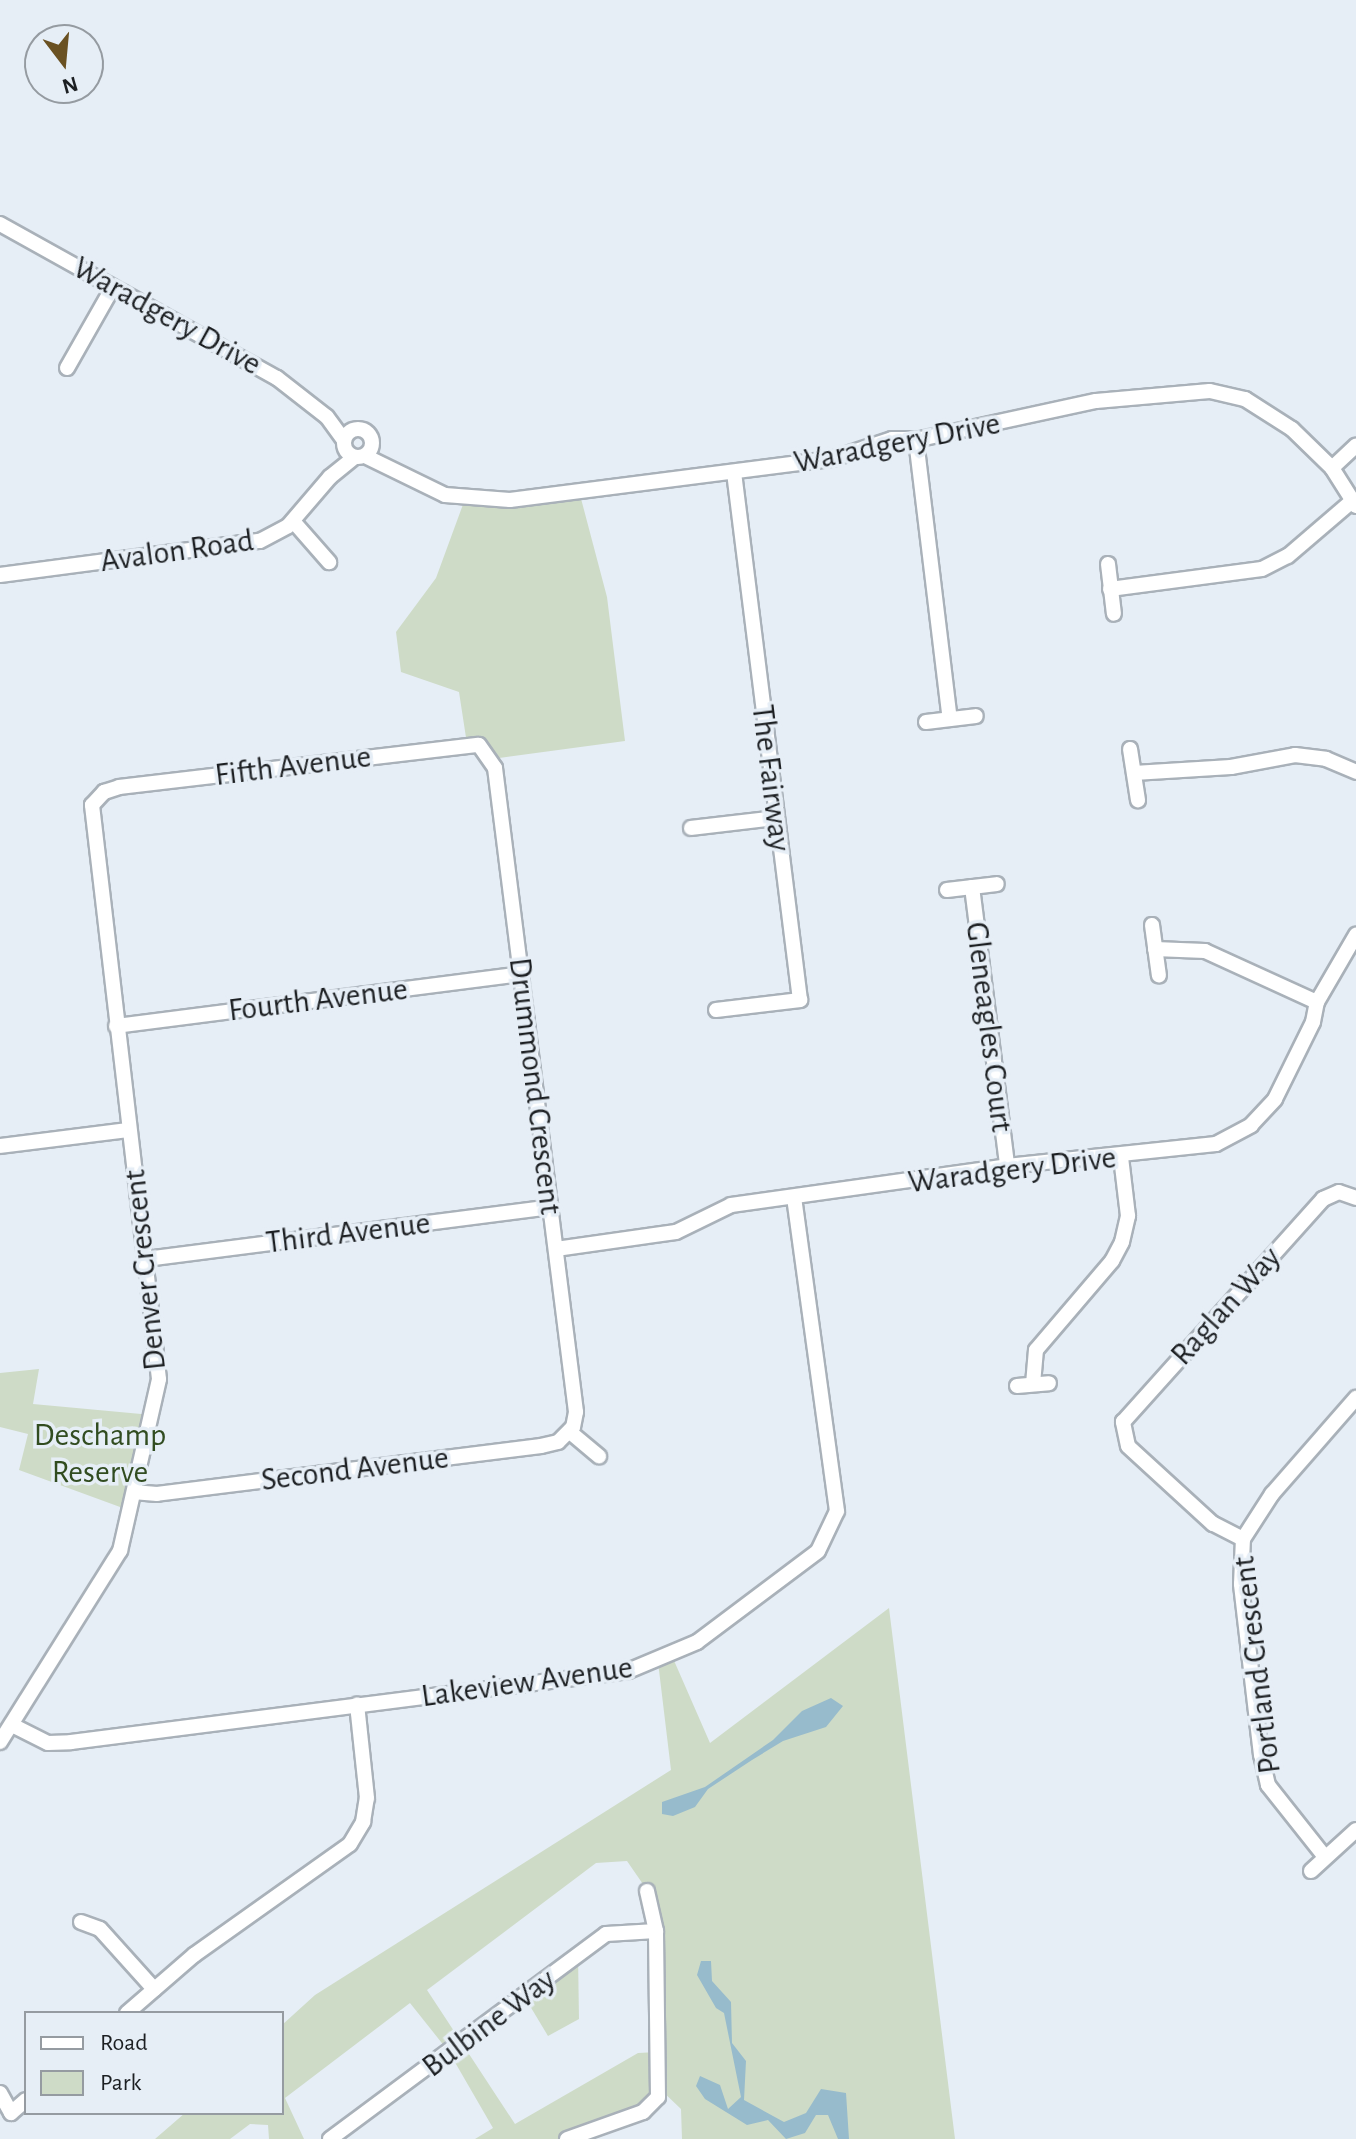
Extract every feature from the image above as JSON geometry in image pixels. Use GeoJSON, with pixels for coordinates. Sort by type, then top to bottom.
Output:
{"type":"FeatureCollection","features":[{"type":"Feature","properties":{"kind":"street","name":"Waradgery Drive"},"geometry":{"type":"LineString","coordinates":[[0,224],[268,372],[327,417],[356,449],[445,495],[483,501],[734,472],[838,457],[892,439],[916,440],[1096,401],[1210,391],[1269,412],[1332,468],[1354,504]]}},
{"type":"Feature","properties":{"kind":"street"},"geometry":{"type":"LineString","coordinates":[[67,368],[113,287]]}},
{"type":"Feature","properties":{"kind":"street","name":"Waradgery Drive"},"geometry":{"type":"LineString","coordinates":[[327,417],[368,432],[356,449]]}},
{"type":"Feature","properties":{"kind":"street","name":"Avalon Road"},"geometry":{"type":"LineString","coordinates":[[0,575],[251,543],[293,521],[356,449],[356,429]]}},
{"type":"Feature","properties":{"kind":"street"},"geometry":{"type":"LineString","coordinates":[[916,440],[950,719]]}},
{"type":"Feature","properties":{"kind":"street"},"geometry":{"type":"LineString","coordinates":[[1332,468],[1356,446]]}},
{"type":"Feature","properties":{"kind":"street","name":"The Fairway"},"geometry":{"type":"LineString","coordinates":[[716,1010],[800,1000],[734,472]]}},
{"type":"Feature","properties":{"kind":"street"},"geometry":{"type":"LineString","coordinates":[[1110,589],[1262,569],[1288,556],[1354,504]]}},
{"type":"Feature","properties":{"kind":"street"},"geometry":{"type":"LineString","coordinates":[[293,521],[329,562]]}},
{"type":"Feature","properties":{"kind":"street"},"geometry":{"type":"LineString","coordinates":[[1108,564],[1114,614]]}},
{"type":"Feature","properties":{"kind":"street"},"geometry":{"type":"LineString","coordinates":[[926,722],[976,716]]}},
{"type":"Feature","properties":{"kind":"street","name":"Fifth Avenue"},"geometry":{"type":"LineString","coordinates":[[107,790],[479,745]]}},
{"type":"Feature","properties":{"kind":"street","name":"Drummond Crescent"},"geometry":{"type":"LineString","coordinates":[[479,745],[495,768],[576,1412],[570,1432]]}},
{"type":"Feature","properties":{"kind":"street"},"geometry":{"type":"LineString","coordinates":[[1130,749],[1138,800]]}},
{"type":"Feature","properties":{"kind":"street"},"geometry":{"type":"LineString","coordinates":[[1134,773],[1231,767],[1295,755],[1326,759],[1356,772]]}},
{"type":"Feature","properties":{"kind":"street","name":"Denver Crescent"},"geometry":{"type":"LineString","coordinates":[[12,1725],[115,1561],[136,1492],[159,1370],[90,825],[92,805],[107,790]]}},
{"type":"Feature","properties":{"kind":"street"},"geometry":{"type":"LineString","coordinates":[[691,828],[776,818]]}},
{"type":"Feature","properties":{"kind":"street","name":"Gleneagles Court"},"geometry":{"type":"LineString","coordinates":[[947,890],[997,884]]}},
{"type":"Feature","properties":{"kind":"street","name":"Gleneagles Court"},"geometry":{"type":"LineString","coordinates":[[972,887],[1007,1166]]}},
{"type":"Feature","properties":{"kind":"street"},"geometry":{"type":"LineString","coordinates":[[1152,925],[1159,976]]}},
{"type":"Feature","properties":{"kind":"street","name":"Waradgery Drive"},"geometry":{"type":"LineString","coordinates":[[556,1249],[659,1236],[722,1208],[1007,1166],[1121,1157],[1216,1144],[1251,1125],[1281,1088],[1317,1002],[1356,935]]}},
{"type":"Feature","properties":{"kind":"street"},"geometry":{"type":"LineString","coordinates":[[1155,949],[1205,951],[1317,1002]]}},
{"type":"Feature","properties":{"kind":"street","name":"Fourth Avenue"},"geometry":{"type":"LineString","coordinates":[[116,1026],[520,974]]}},
{"type":"Feature","properties":{"kind":"street"},"geometry":{"type":"LineString","coordinates":[[0,1146],[129,1130]]}},
{"type":"Feature","properties":{"kind":"street"},"geometry":{"type":"LineString","coordinates":[[1033,1384],[1036,1350],[1112,1261],[1122,1242],[1128,1216],[1121,1157]]}},
{"type":"Feature","properties":{"kind":"street","name":"Raglan Way"},"geometry":{"type":"LineString","coordinates":[[1243,1539],[1213,1524],[1128,1446],[1121,1429],[1128,1414],[1323,1199],[1339,1192],[1356,1198]]}},
{"type":"Feature","properties":{"kind":"street","name":"Lakeview Avenue"},"geometry":{"type":"LineString","coordinates":[[12,1725],[56,1743],[645,1666],[697,1642],[818,1551],[835,1519],[837,1491],[794,1198]]}},
{"type":"Feature","properties":{"kind":"street","name":"Third Avenue"},"geometry":{"type":"LineString","coordinates":[[146,1259],[551,1207]]}},
{"type":"Feature","properties":{"kind":"street"},"geometry":{"type":"LineString","coordinates":[[1017,1386],[1049,1383]]}},
{"type":"Feature","properties":{"kind":"street","name":"Portland Crescent"},"geometry":{"type":"LineString","coordinates":[[1325,1857],[1268,1785],[1261,1755],[1241,1584],[1243,1539],[1272,1494],[1356,1398]]}},
{"type":"Feature","properties":{"kind":"street"},"geometry":{"type":"LineString","coordinates":[[570,1432],[599,1456]]}},
{"type":"Feature","properties":{"kind":"street","name":"Second Avenue"},"geometry":{"type":"LineString","coordinates":[[136,1492],[157,1494],[528,1448],[558,1442],[570,1432]]}},
{"type":"Feature","properties":{"kind":"street"},"geometry":{"type":"LineString","coordinates":[[129,2011],[194,1955],[337,1858],[356,1837],[367,1798],[357,1705]]}},
{"type":"Feature","properties":{"kind":"street"},"geometry":{"type":"LineString","coordinates":[[0,1742],[12,1725]]}},
{"type":"Feature","properties":{"kind":"street"},"geometry":{"type":"LineString","coordinates":[[1311,1871],[1356,1830]]}},
{"type":"Feature","properties":{"kind":"street"},"geometry":{"type":"LineString","coordinates":[[567,2139],[643,2112],[656,2101],[656,1931],[647,1891]]}},
{"type":"Feature","properties":{"kind":"street"},"geometry":{"type":"LineString","coordinates":[[81,1922],[100,1929],[154,1989]]}},
{"type":"Feature","properties":{"kind":"street","name":"Bulbine Way"},"geometry":{"type":"LineString","coordinates":[[330,2139],[606,1934],[656,1931]]}},
{"type":"Feature","properties":{"kind":"street"},"geometry":{"type":"LineString","coordinates":[[0,2093],[11,2113],[24,2102]]}},
{"type":"Feature","properties":{"kind":"green space"},"geometry":{"type":"Polygon","coordinates":[[[579,491],[607,597],[625,741],[492,759],[467,744],[459,692],[401,672],[396,632],[436,578],[465,499],[579,491]]]}},
{"type":"Feature","properties":{"kind":"green space","name":"Deschamp Reserve"},"geometry":{"type":"Polygon","coordinates":[[[39,1369],[33,1404],[152,1415],[131,1511],[19,1470],[28,1434],[0,1427],[0,1373],[39,1369]]]}},
{"type":"Feature","properties":{"kind":"green space"},"geometry":{"type":"Polygon","coordinates":[[[889,1608],[955,2139],[682,2139],[681,2109],[659,2088],[656,2101],[567,2139],[475,2139],[493,2128],[449,2052],[410,2003],[285,2098],[304,2139],[269,2139],[268,2125],[250,2124],[230,2139],[155,2139],[183,2115],[284,2115],[284,2023],[315,1995],[671,1770],[658,1662],[672,1656],[710,1743],[889,1608]],[[627,1861],[596,1863],[427,1990],[515,2124],[638,2053],[657,2052],[647,1890],[627,1861]]]}},
{"type":"Feature","properties":{"kind":"green space"},"geometry":{"type":"Polygon","coordinates":[[[578,1956],[579,2019],[548,2036],[524,1996],[578,1956]]]}},
{"type":"Feature","properties":{"kind":"water"},"geometry":{"type":"Polygon","coordinates":[[[831,1698],[843,1706],[826,1727],[783,1741],[708,1789],[695,1807],[673,1816],[662,1814],[662,1802],[705,1787],[773,1740],[802,1711],[831,1698]]]}},
{"type":"Feature","properties":{"kind":"water"},"geometry":{"type":"Polygon","coordinates":[[[701,1961],[711,1961],[712,1981],[731,2002],[732,2043],[746,2061],[744,2100],[784,2122],[806,2113],[821,2089],[846,2093],[849,2139],[838,2139],[828,2115],[816,2115],[805,2133],[786,2139],[768,2120],[747,2125],[705,2099],[696,2086],[700,2076],[720,2085],[728,2109],[741,2097],[724,2013],[716,2008],[697,1975],[701,1961]]]}}]}
